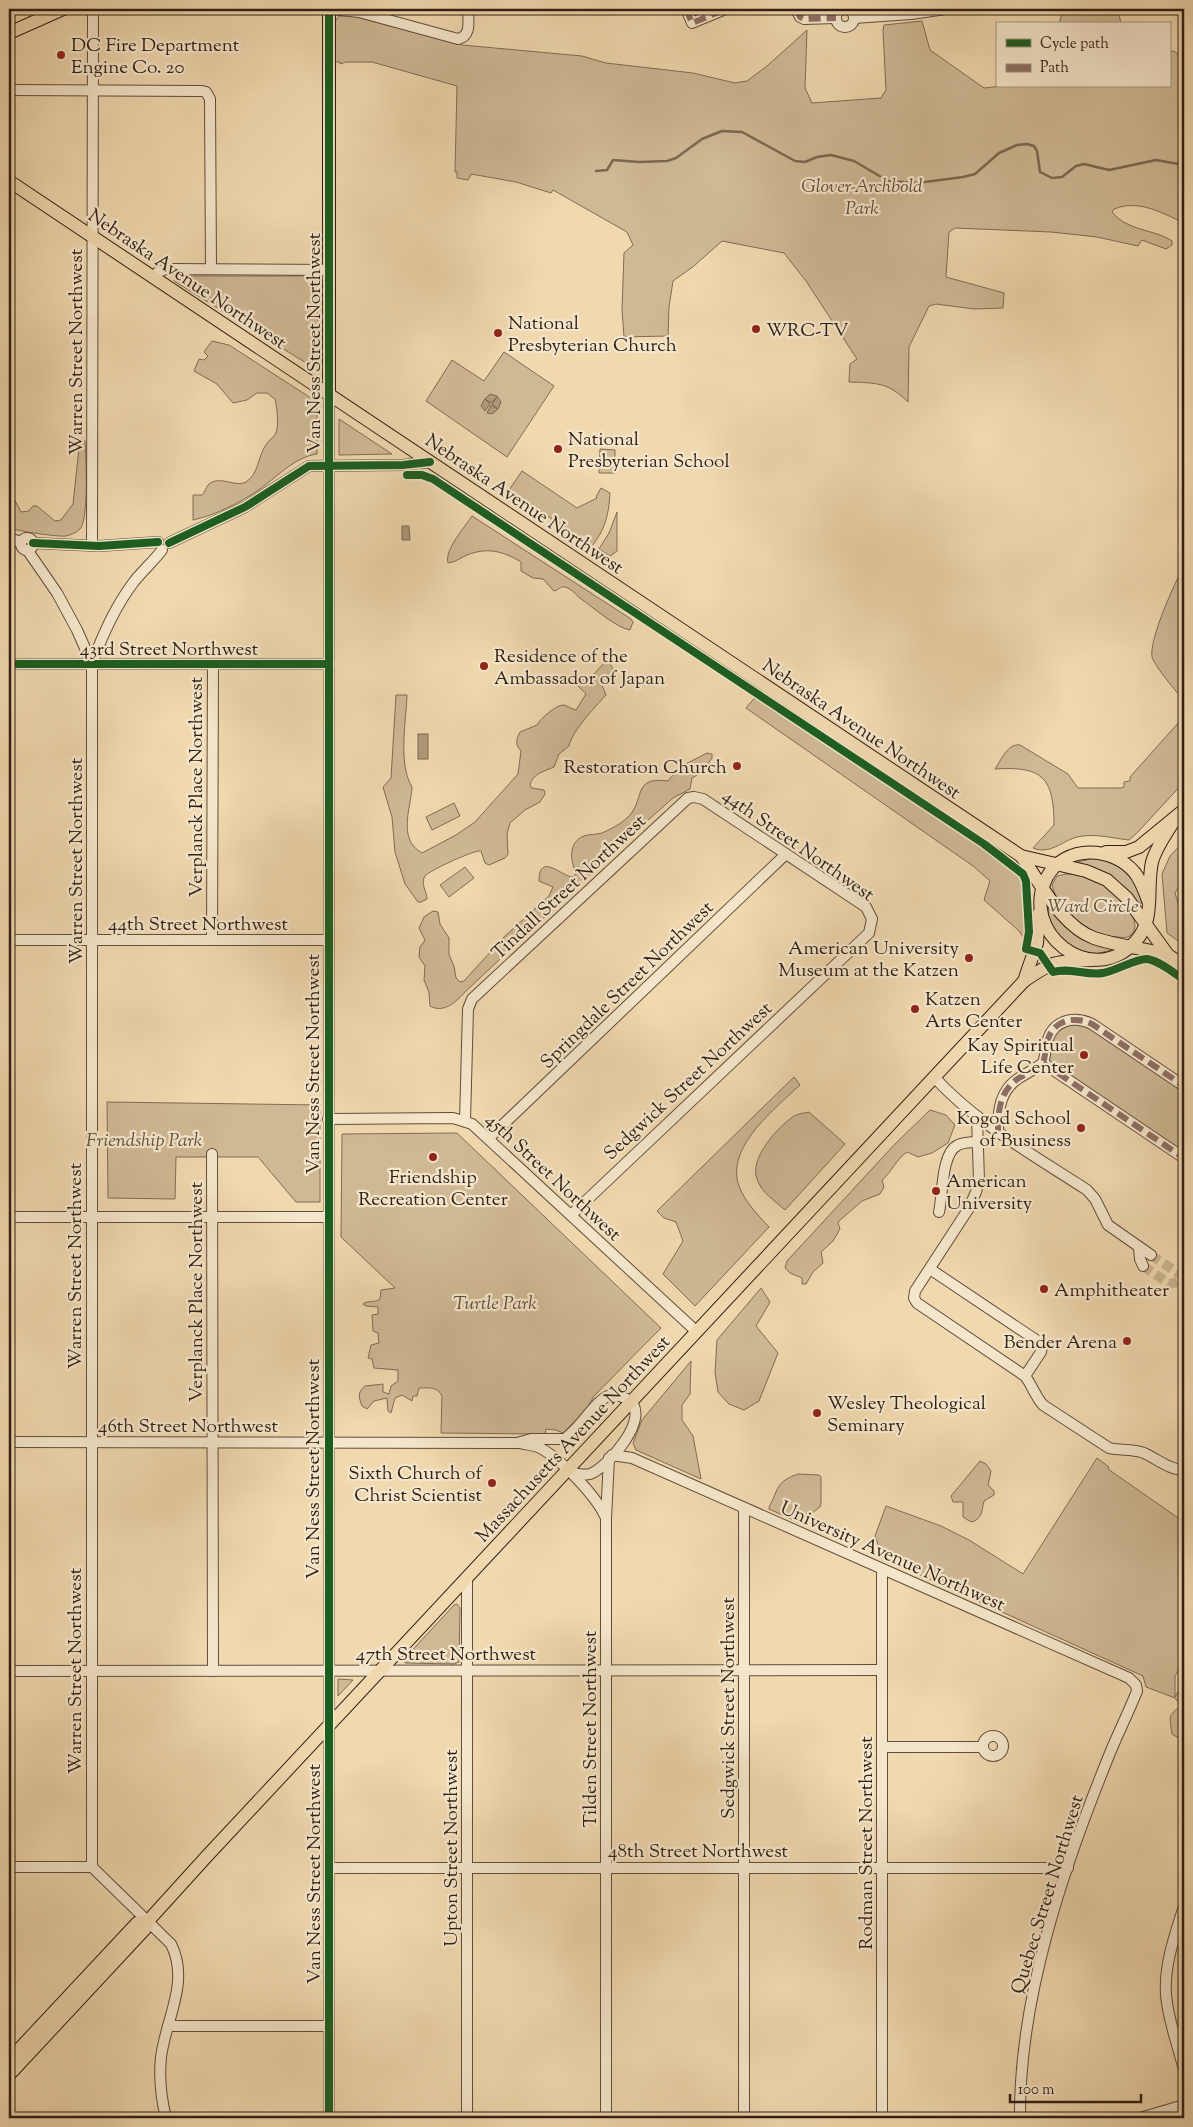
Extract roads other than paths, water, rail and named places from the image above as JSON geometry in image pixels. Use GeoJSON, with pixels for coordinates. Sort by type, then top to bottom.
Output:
{"type":"FeatureCollection","features":[{"type":"Feature","properties":{"kind":"main road"},"geometry":{"type":"LineString","coordinates":[[9,33],[63,9]]}},
{"type":"Feature","properties":{"kind":"main road","name":"Van Ness Street Northwest"},"geometry":{"type":"LineString","coordinates":[[329,394],[331,9]]}},
{"type":"Feature","properties":{"kind":"main road","name":"Nebraska Avenue Northwest"},"geometry":{"type":"LineString","coordinates":[[9,181],[1021,856],[1086,871],[1107,880],[1127,898],[1146,925]]}},
{"type":"Feature","properties":{"kind":"main road"},"geometry":{"type":"LineString","coordinates":[[1043,887],[1049,874],[1058,865],[1076,855],[1133,850],[1147,842],[1180,814]]}},
{"type":"Feature","properties":{"kind":"main road"},"geometry":{"type":"LineString","coordinates":[[1168,955],[1132,946],[1140,937],[1146,925],[1153,861],[1180,814]]}},
{"type":"Feature","properties":{"kind":"main road"},"geometry":{"type":"LineString","coordinates":[[1100,852],[1119,860],[1131,869],[1143,886],[1149,904]]}},
{"type":"Feature","properties":{"kind":"main road","name":"Nebraska Avenue Northwest"},"geometry":{"type":"LineString","coordinates":[[1021,856],[1061,914],[1080,931],[1099,940],[1132,946]]}},
{"type":"Feature","properties":{"kind":"main road","name":"Massachusetts Avenue Northwest"},"geometry":{"type":"LineString","coordinates":[[1024,981],[1038,938],[1040,900],[1043,887]]}},
{"type":"Feature","properties":{"kind":"main road"},"geometry":{"type":"LineString","coordinates":[[1040,900],[1047,928],[1054,940],[1068,951],[1093,960]]}},
{"type":"Feature","properties":{"kind":"main road"},"geometry":{"type":"LineString","coordinates":[[1146,925],[1168,955],[1184,966]]}},
{"type":"Feature","properties":{"kind":"main road","name":"Massachusetts Avenue Northwest"},"geometry":{"type":"LineString","coordinates":[[9,2075],[145,1929],[148,1921],[380,1670],[1024,981],[1045,966],[1056,962],[1111,958],[1132,946]]}},
{"type":"Feature","properties":{"kind":"main road","name":"Massachusetts Avenue Northwest"},"geometry":{"type":"LineString","coordinates":[[9,2060],[137,1923],[148,1921]]}},
{"type":"Feature","properties":{"kind":"street","name":"Warren Street Northwest"},"geometry":{"type":"LineString","coordinates":[[92,546],[93,9]]}},
{"type":"Feature","properties":{"kind":"street"},"geometry":{"type":"LineString","coordinates":[[331,9],[358,12],[454,38],[464,37],[468,30],[468,9]]}},
{"type":"Feature","properties":{"kind":"street"},"geometry":{"type":"LineString","coordinates":[[686,9],[692,23],[726,9]]}},
{"type":"Feature","properties":{"kind":"street"},"geometry":{"type":"LineString","coordinates":[[796,9],[800,17],[804,19],[836,18],[838,25],[844,28],[852,24],[854,18],[894,16],[946,9]]}},
{"type":"Feature","properties":{"kind":"street"},"geometry":{"type":"LineString","coordinates":[[9,90],[206,92],[210,98],[211,269]]}},
{"type":"Feature","properties":{"kind":"street"},"geometry":{"type":"LineString","coordinates":[[153,278],[166,269],[329,270]]}},
{"type":"Feature","properties":{"kind":"street","name":"Van Ness Street Northwest"},"geometry":{"type":"LineString","coordinates":[[329,394],[329,2118]]}},
{"type":"Feature","properties":{"kind":"street"},"geometry":{"type":"LineString","coordinates":[[30,547],[163,545],[245,507],[303,468],[329,465],[402,465],[430,462]]}},
{"type":"Feature","properties":{"kind":"street","name":"Warren Street Northwest"},"geometry":{"type":"LineString","coordinates":[[9,538],[21,542],[22,549],[30,547],[57,592],[92,664]]}},
{"type":"Feature","properties":{"kind":"street","name":"Warren Street Northwest"},"geometry":{"type":"LineString","coordinates":[[92,1867],[92,664],[122,599],[163,545]]}},
{"type":"Feature","properties":{"kind":"street","name":"43rd Street Northwest"},"geometry":{"type":"LineString","coordinates":[[9,664],[329,664]]}},
{"type":"Feature","properties":{"kind":"street","name":"Verplanck Place Northwest"},"geometry":{"type":"LineString","coordinates":[[212,940],[213,664]]}},
{"type":"Feature","properties":{"kind":"street","name":"44th Street Northwest"},"geometry":{"type":"LineString","coordinates":[[694,797],[703,799],[866,907],[872,919],[871,929]]}},
{"type":"Feature","properties":{"kind":"street","name":"Tindall Street Northwest"},"geometry":{"type":"LineString","coordinates":[[465,1121],[469,1004],[676,809],[688,798],[694,797]]}},
{"type":"Feature","properties":{"kind":"street","name":"Springdale Street Northwest"},"geometry":{"type":"LineString","coordinates":[[489,1138],[786,854]]}},
{"type":"Feature","properties":{"kind":"street","name":"Sedgwick Street Northwest"},"geometry":{"type":"LineString","coordinates":[[571,1215],[871,929]]}},
{"type":"Feature","properties":{"kind":"street","name":"44th Street Northwest"},"geometry":{"type":"LineString","coordinates":[[9,940],[328,940]]}},
{"type":"Feature","properties":{"kind":"street"},"geometry":{"type":"LineString","coordinates":[[998,1131],[1000,1107],[1006,1089],[1018,1078],[1043,1063],[1048,1039],[1055,1027],[1068,1020],[1081,1019],[1092,1024],[1184,1085]]}},
{"type":"Feature","properties":{"kind":"street"},"geometry":{"type":"LineString","coordinates":[[1043,1063],[1184,1158]]}},
{"type":"Feature","properties":{"kind":"street"},"geometry":{"type":"LineString","coordinates":[[934,1078],[976,1116],[1087,1190],[1095,1199],[1108,1225],[1151,1255]]}},
{"type":"Feature","properties":{"kind":"street"},"geometry":{"type":"LineString","coordinates":[[976,1116],[979,1181],[976,1192],[969,1208],[915,1290],[914,1298],[917,1303],[1025,1376],[1034,1388],[1036,1397],[1043,1405],[1108,1448],[1116,1450],[1126,1448],[1137,1451],[1172,1467],[1184,1470]]}},
{"type":"Feature","properties":{"kind":"street","name":"45th Street Northwest"},"geometry":{"type":"LineString","coordinates":[[328,1119],[453,1118],[477,1127],[697,1332]]}},
{"type":"Feature","properties":{"kind":"street"},"geometry":{"type":"LineString","coordinates":[[939,1212],[948,1156],[954,1147],[960,1144],[978,1142]]}},
{"type":"Feature","properties":{"kind":"street","name":"Verplanck Place Northwest"},"geometry":{"type":"LineString","coordinates":[[212,1154],[213,1671]]}},
{"type":"Feature","properties":{"kind":"street"},"geometry":{"type":"LineString","coordinates":[[9,1217],[328,1217]]}},
{"type":"Feature","properties":{"kind":"street"},"geometry":{"type":"LineString","coordinates":[[1139,1248],[1143,1266]]}},
{"type":"Feature","properties":{"kind":"street"},"geometry":{"type":"LineString","coordinates":[[930,1269],[1040,1342],[1042,1346],[1041,1352],[1025,1376]]}},
{"type":"Feature","properties":{"kind":"street"},"geometry":{"type":"LineString","coordinates":[[516,1442],[531,1439],[564,1439],[606,1398],[619,1396],[630,1402],[634,1408],[634,1428],[626,1440],[595,1471],[588,1474],[567,1471]]}},
{"type":"Feature","properties":{"kind":"street"},"geometry":{"type":"LineString","coordinates":[[626,1440],[632,1458]]}},
{"type":"Feature","properties":{"kind":"street","name":"46th Street Northwest"},"geometry":{"type":"LineString","coordinates":[[9,1442],[516,1442]]}},
{"type":"Feature","properties":{"kind":"street"},"geometry":{"type":"LineString","coordinates":[[516,1442],[538,1447],[549,1454],[599,1504],[606,1519]]}},
{"type":"Feature","properties":{"kind":"street","name":"University Avenue Northwest"},"geometry":{"type":"LineString","coordinates":[[610,1456],[632,1458],[1128,1678],[1134,1681],[1137,1687]]}},
{"type":"Feature","properties":{"kind":"street","name":"Tilden Street Northwest"},"geometry":{"type":"LineString","coordinates":[[606,2118],[606,1519],[610,1456]]}},
{"type":"Feature","properties":{"kind":"street","name":"Sedgwick Street Northwest"},"geometry":{"type":"LineString","coordinates":[[744,1508],[744,2118]]}},
{"type":"Feature","properties":{"kind":"street","name":"Rodman Street Northwest"},"geometry":{"type":"LineString","coordinates":[[882,1568],[882,2118]]}},
{"type":"Feature","properties":{"kind":"street","name":"Upton Street Northwest"},"geometry":{"type":"LineString","coordinates":[[467,1578],[467,2118]]}},
{"type":"Feature","properties":{"kind":"street","name":"47th Street Northwest"},"geometry":{"type":"LineString","coordinates":[[9,1671],[882,1670]]}},
{"type":"Feature","properties":{"kind":"street","name":"Quebec Street Northwest"},"geometry":{"type":"LineString","coordinates":[[1020,2118],[1022,2064],[1029,2012],[1044,1949],[1068,1868],[1098,1783],[1137,1687]]}},
{"type":"Feature","properties":{"kind":"street"},"geometry":{"type":"LineString","coordinates":[[883,1747],[983,1747]]}},
{"type":"Feature","properties":{"kind":"street"},"geometry":{"type":"LineString","coordinates":[[9,1867],[92,1867],[171,1944],[178,1964],[179,1984],[163,2049],[160,2073],[166,2118]]}},
{"type":"Feature","properties":{"kind":"street","name":"48th Street Northwest"},"geometry":{"type":"LineString","coordinates":[[329,1868],[1068,1868]]}},
{"type":"Feature","properties":{"kind":"street"},"geometry":{"type":"LineString","coordinates":[[1184,1906],[1170,1951],[1166,1987],[1169,2016],[1184,2070]]}},
{"type":"Feature","properties":{"kind":"street"},"geometry":{"type":"LineString","coordinates":[[168,2026],[329,2026]]}},
{"type":"Feature","properties":{"kind":"street"},"geometry":{"type":"LineString","coordinates":[[1140,2118],[1184,2105]]}},
{"type":"Feature","properties":{"kind":"waterway"},"geometry":{"type":"LineString","coordinates":[[596,171],[607,170],[613,160],[639,162],[667,161],[676,158],[702,139],[722,131],[742,132],[795,161],[805,162],[817,157],[831,155],[854,161],[888,181],[917,183],[975,174],[999,153],[1017,145],[1027,144],[1034,146],[1037,151],[1040,172],[1052,178],[1062,177],[1076,166],[1084,164],[1109,170],[1156,160],[1184,165]]}},
{"type":"Feature","properties":{"kind":"tunnel"},"geometry":{"type":"LineString","coordinates":[[1151,1255],[1184,1277]]}},
{"type":"Feature","properties":{"kind":"tunnel"},"geometry":{"type":"LineString","coordinates":[[1143,1266],[1170,1284],[1184,1280]]}},
{"type":"Feature","properties":{"kind":"place","name":"DC Fire Department Engine Co. 20"},"geometry":{"type":"Point","coordinates":[61,55]}},
{"type":"Feature","properties":{"kind":"place","name":"WRC-TV"},"geometry":{"type":"Point","coordinates":[756,329]}},
{"type":"Feature","properties":{"kind":"place","name":"National Presbyterian Church"},"geometry":{"type":"Point","coordinates":[498,333]}},
{"type":"Feature","properties":{"kind":"place","name":"National Presbyterian School"},"geometry":{"type":"Point","coordinates":[558,449]}},
{"type":"Feature","properties":{"kind":"place","name":"Residence of the Ambassador of Japan"},"geometry":{"type":"Point","coordinates":[484,666]}},
{"type":"Feature","properties":{"kind":"place","name":"Restoration Church"},"geometry":{"type":"Point","coordinates":[737,766]}},
{"type":"Feature","properties":{"kind":"place","name":"American University Museum at the Katzen"},"geometry":{"type":"Point","coordinates":[969,958]}},
{"type":"Feature","properties":{"kind":"place","name":"Katzen Arts Center"},"geometry":{"type":"Point","coordinates":[915,1009]}},
{"type":"Feature","properties":{"kind":"place","name":"Kay Spiritual Life Center"},"geometry":{"type":"Point","coordinates":[1084,1055]}},
{"type":"Feature","properties":{"kind":"place","name":"Kogod School of Business"},"geometry":{"type":"Point","coordinates":[1081,1128]}},
{"type":"Feature","properties":{"kind":"place","name":"Friendship Recreation Center"},"geometry":{"type":"Point","coordinates":[433,1157]}},
{"type":"Feature","properties":{"kind":"place","name":"American University"},"geometry":{"type":"Point","coordinates":[936,1191]}},
{"type":"Feature","properties":{"kind":"place","name":"Amphitheater"},"geometry":{"type":"Point","coordinates":[1044,1289]}},
{"type":"Feature","properties":{"kind":"place","name":"Bender Arena"},"geometry":{"type":"Point","coordinates":[1127,1341]}},
{"type":"Feature","properties":{"kind":"place","name":"Wesley Theological Seminary"},"geometry":{"type":"Point","coordinates":[817,1413]}},
{"type":"Feature","properties":{"kind":"place","name":"Sixth Church of Christ Scientist"},"geometry":{"type":"Point","coordinates":[492,1483]}},
{"type":"Feature","properties":{"kind":"park label","name":"Glover-Archbold Park"},"geometry":{"type":"Point","coordinates":[862,196]}},
{"type":"Feature","properties":{"kind":"park label","name":"Ward Circle"},"geometry":{"type":"Point","coordinates":[1093,905]}},
{"type":"Feature","properties":{"kind":"park label","name":"Friendship Park"},"geometry":{"type":"Point","coordinates":[144,1139]}},
{"type":"Feature","properties":{"kind":"park label","name":"Turtle Park"},"geometry":{"type":"Point","coordinates":[495,1302]}}]}
